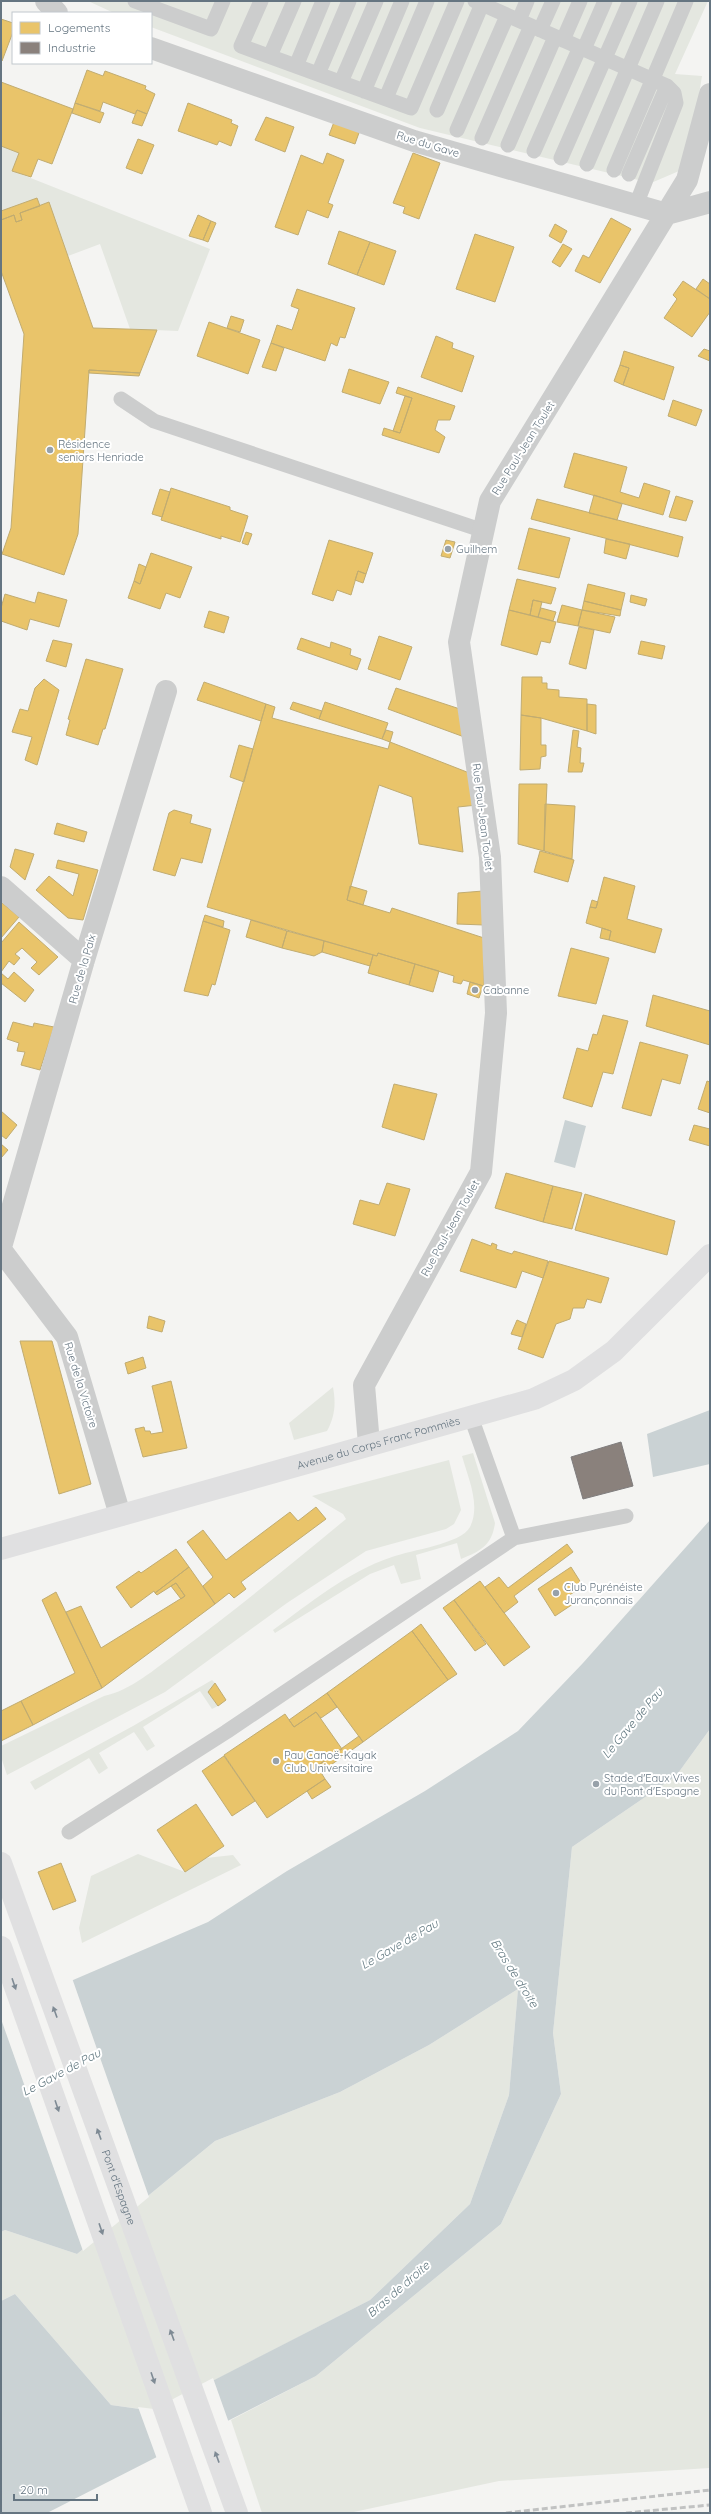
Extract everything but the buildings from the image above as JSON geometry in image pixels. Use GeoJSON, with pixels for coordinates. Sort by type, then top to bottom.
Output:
{"type":"FeatureCollection","features":[{"type":"Feature","properties":{"kind":"main road","name":"Avenue du Corps Franc Pommiès"},"geometry":{"type":"LineString","coordinates":[[1,1549],[369,1444],[534,1399],[574,1380],[614,1351],[710,1255]]}},
{"type":"Feature","properties":{"kind":"main road","name":"Pont d'Espagne"},"geometry":{"type":"LineString","coordinates":[[1,1862],[236,2513]]}},
{"type":"Feature","properties":{"kind":"main road"},"geometry":{"type":"LineString","coordinates":[[1,1947],[201,2513]]}},
{"type":"Feature","properties":{"kind":"street"},"geometry":{"type":"LineString","coordinates":[[46,1],[56,12]]}},
{"type":"Feature","properties":{"kind":"street","name":"Rue du Gave"},"geometry":{"type":"LineString","coordinates":[[152,48],[414,141],[667,214]]}},
{"type":"Feature","properties":{"kind":"street","name":"Rue Paul-Jean Toulet"},"geometry":{"type":"LineString","coordinates":[[369,1444],[364,1385],[481,1172],[496,1013],[490,857],[459,642],[490,501],[687,180],[710,94]]}},
{"type":"Feature","properties":{"kind":"street"},"geometry":{"type":"LineString","coordinates":[[667,214],[710,202]]}},
{"type":"Feature","properties":{"kind":"street","name":"Rue de la Paix"},"geometry":{"type":"LineString","coordinates":[[1,1247],[84,960],[166,691]]}},
{"type":"Feature","properties":{"kind":"street"},"geometry":{"type":"LineString","coordinates":[[1,887],[84,960]]}},
{"type":"Feature","properties":{"kind":"street","name":"Rue de la Victoire"},"geometry":{"type":"LineString","coordinates":[[1,1250],[67,1337],[120,1515]]}},
{"type":"Feature","properties":{"kind":"lane"},"geometry":{"type":"LineString","coordinates":[[135,1],[212,29],[223,1]]}},
{"type":"Feature","properties":{"kind":"lane"},"geometry":{"type":"LineString","coordinates":[[261,1],[241,46],[411,108],[457,1]]}},
{"type":"Feature","properties":{"kind":"lane"},"geometry":{"type":"LineString","coordinates":[[270,56],[294,1]]}},
{"type":"Feature","properties":{"kind":"lane"},"geometry":{"type":"LineString","coordinates":[[296,66],[324,1]]}},
{"type":"Feature","properties":{"kind":"lane"},"geometry":{"type":"LineString","coordinates":[[318,74],[349,1]]}},
{"type":"Feature","properties":{"kind":"lane"},"geometry":{"type":"LineString","coordinates":[[341,82],[376,1]]}},
{"type":"Feature","properties":{"kind":"lane"},"geometry":{"type":"LineString","coordinates":[[364,91],[402,1]]}},
{"type":"Feature","properties":{"kind":"lane"},"geometry":{"type":"LineString","coordinates":[[386,98],[427,1]]}},
{"type":"Feature","properties":{"kind":"lane"},"geometry":{"type":"LineString","coordinates":[[482,138],[524,23],[527,1]]}},
{"type":"Feature","properties":{"kind":"lane"},"geometry":{"type":"LineString","coordinates":[[457,130],[524,23],[553,1]]}},
{"type":"Feature","properties":{"kind":"lane"},"geometry":{"type":"LineString","coordinates":[[508,145],[559,38],[580,1]]}},
{"type":"Feature","properties":{"kind":"lane"},"geometry":{"type":"LineString","coordinates":[[534,151],[605,1]]}},
{"type":"Feature","properties":{"kind":"lane"},"geometry":{"type":"LineString","coordinates":[[561,158],[630,1]]}},
{"type":"Feature","properties":{"kind":"lane"},"geometry":{"type":"LineString","coordinates":[[587,164],[657,1]]}},
{"type":"Feature","properties":{"kind":"lane"},"geometry":{"type":"LineString","coordinates":[[614,170],[686,1]]}},
{"type":"Feature","properties":{"kind":"lane"},"geometry":{"type":"LineString","coordinates":[[437,110],[487,4],[524,23],[668,86],[674,94],[676,103],[636,206]]}},
{"type":"Feature","properties":{"kind":"lane"},"geometry":{"type":"LineString","coordinates":[[629,174],[668,86]]}},
{"type":"Feature","properties":{"kind":"lane"},"geometry":{"type":"LineString","coordinates":[[121,398],[154,421],[484,532]]}},
{"type":"Feature","properties":{"kind":"lane"},"geometry":{"type":"LineString","coordinates":[[471,1416],[514,1538]]}},
{"type":"Feature","properties":{"kind":"lane"},"geometry":{"type":"LineString","coordinates":[[69,1832],[226,1732],[514,1538],[626,1516]]}},
{"type":"Feature","properties":{"kind":"shaded area"},"geometry":{"type":"Polygon","coordinates":[[[88,1],[708,1],[675,74],[702,76],[697,107],[679,171],[651,183],[420,128],[152,27],[152,12],[112,12],[88,1]]]}},
{"type":"Feature","properties":{"kind":"shaded area"},"geometry":{"type":"Polygon","coordinates":[[[1,146],[19,153],[13,171],[210,249],[178,331],[130,329],[100,244],[68,256],[37,199],[1,211],[1,146]]]}},
{"type":"Feature","properties":{"kind":"shaded area"},"geometry":{"type":"Polygon","coordinates":[[[333,1387],[334,1410],[332,1420],[327,1431],[294,1440],[289,1423],[333,1387]]]}},
{"type":"Feature","properties":{"kind":"shaded area"},"geometry":{"type":"Polygon","coordinates":[[[473,1453],[495,1523],[491,1537],[480,1550],[461,1559],[457,1543],[416,1555],[421,1579],[401,1584],[394,1565],[370,1574],[275,1633],[273,1630],[301,1609],[344,1580],[375,1563],[400,1554],[435,1546],[457,1538],[465,1533],[470,1527],[473,1519],[474,1501],[462,1456],[473,1453]]]}},
{"type":"Feature","properties":{"kind":"shaded area"},"geometry":{"type":"Polygon","coordinates":[[[449,1460],[461,1510],[454,1524],[446,1529],[366,1551],[287,1603],[165,1692],[7,1775],[1,1757],[1,1746],[104,1696],[133,1684],[199,1637],[346,1519],[343,1514],[312,1496],[449,1460]]]}},
{"type":"Feature","properties":{"kind":"shaded area"},"geometry":{"type":"Polygon","coordinates":[[[212,1680],[215,1683],[208,1692],[218,1706],[212,1709],[200,1691],[143,1727],[155,1746],[147,1751],[134,1732],[99,1753],[108,1768],[99,1774],[89,1758],[35,1790],[30,1782],[133,1726],[212,1680]]]}},
{"type":"Feature","properties":{"kind":"shaded area"},"geometry":{"type":"Polygon","coordinates":[[[710,1729],[710,2468],[499,2481],[349,2513],[262,2513],[231,2420],[316,2376],[501,2224],[561,2094],[553,2033],[572,1847],[676,1776],[710,1729]]]}},
{"type":"Feature","properties":{"kind":"shaded area"},"geometry":{"type":"Polygon","coordinates":[[[138,1854],[185,1872],[206,1858],[233,1855],[241,1865],[82,1943],[79,1928],[91,1876],[138,1854]]]}},
{"type":"Feature","properties":{"kind":"shaded area"},"geometry":{"type":"Polygon","coordinates":[[[518,1989],[509,2095],[470,2204],[370,2300],[155,2411],[111,2405],[15,2294],[1,2301],[1,2232],[5,2230],[77,2254],[215,2141],[340,2092],[429,2045],[518,1989]]]}},
{"type":"Feature","properties":{"kind":"water"},"geometry":{"type":"Polygon","coordinates":[[[565,1120],[586,1126],[575,1168],[554,1162],[565,1120]]]}},
{"type":"Feature","properties":{"kind":"water"},"geometry":{"type":"Polygon","coordinates":[[[710,1410],[710,1464],[653,1477],[647,1434],[710,1410]]]}},
{"type":"Feature","properties":{"kind":"water"},"geometry":{"type":"Polygon","coordinates":[[[710,1520],[710,1729],[676,1776],[572,1847],[553,2033],[561,2094],[501,2224],[316,2376],[47,2513],[1,2513],[1,2301],[15,2294],[111,2405],[154,2411],[370,2300],[470,2204],[509,2095],[518,1989],[429,2045],[340,2092],[215,2141],[77,2254],[5,2230],[1,2232],[1,2011],[208,1922],[287,1871],[425,1791],[518,1731],[583,1663],[710,1520]]]}},
{"type":"Feature","properties":{"kind":"pier"},"geometry":{"type":"Polygon","coordinates":[[[72,1978],[149,2197],[83,2251],[1,2019],[1,2009],[72,1978]]]}},
{"type":"Feature","properties":{"kind":"pier"},"geometry":{"type":"Polygon","coordinates":[[[213,2378],[229,2423],[157,2459],[138,2407],[154,2409],[213,2378]]]}},
{"type":"Feature","properties":{"kind":"railway"},"geometry":{"type":"LineString","coordinates":[[506,2513],[710,2490]]}},
{"type":"Feature","properties":{"kind":"railway"},"geometry":{"type":"LineString","coordinates":[[626,2513],[710,2505]]}},
{"type":"Feature","properties":{"kind":"place","name":"Résidence seniors Henriade"},"geometry":{"type":"Point","coordinates":[50,450]}},
{"type":"Feature","properties":{"kind":"place","name":"Guilhem"},"geometry":{"type":"Point","coordinates":[448,549]}},
{"type":"Feature","properties":{"kind":"place","name":"Cabanne"},"geometry":{"type":"Point","coordinates":[475,990]}},
{"type":"Feature","properties":{"kind":"place","name":"Club Pyrénéiste Jurançonnais"},"geometry":{"type":"Point","coordinates":[556,1593]}},
{"type":"Feature","properties":{"kind":"place","name":"Pau Canoë-Kayak Club Universitaire"},"geometry":{"type":"Point","coordinates":[276,1761]}},
{"type":"Feature","properties":{"kind":"place","name":"Stade d'Eaux Vives du Pont d'Espagne"},"geometry":{"type":"Point","coordinates":[596,1784]}},
{"type":"Feature","properties":{"kind":"water label","name":"Le Gave de Pau"},"geometry":{"type":"Point","coordinates":[632,1723]}},
{"type":"Feature","properties":{"kind":"water label","name":"Le Gave de Pau"},"geometry":{"type":"Point","coordinates":[399,1944]}},
{"type":"Feature","properties":{"kind":"water label","name":"Bras de droite"},"geometry":{"type":"Point","coordinates":[515,1973]}},
{"type":"Feature","properties":{"kind":"water label","name":"Le Gave de Pau"},"geometry":{"type":"Point","coordinates":[61,2072]}},
{"type":"Feature","properties":{"kind":"water label","name":"Bras de droite"},"geometry":{"type":"Point","coordinates":[398,2289]}}]}
